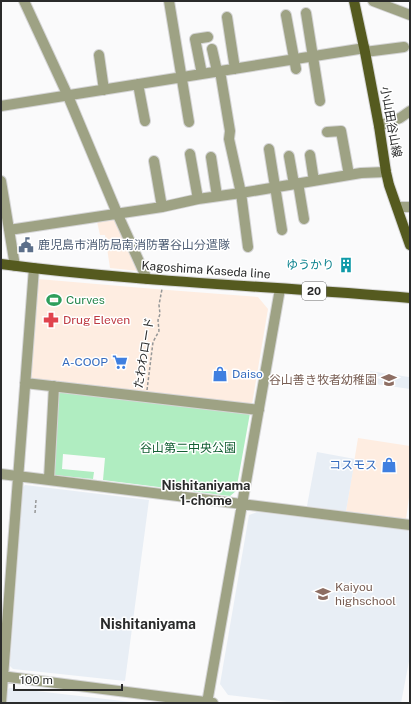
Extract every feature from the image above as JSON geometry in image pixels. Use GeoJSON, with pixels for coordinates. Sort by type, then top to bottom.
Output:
{"type":"FeatureCollection","features":[{"type":"Feature","properties":{"kind":"main road","name":"小山田谷山線"},"geometry":{"type":"LineString","coordinates":[[354,1],[365,50],[386,172],[410,245]]}},
{"type":"Feature","properties":{"kind":"main road","name":"Kagoshima Kaseda line"},"geometry":{"type":"LineString","coordinates":[[1,264],[147,279],[410,298]]}},
{"type":"Feature","properties":{"kind":"street"},"geometry":{"type":"LineString","coordinates":[[24,1],[68,96],[117,213],[147,279]]}},
{"type":"Feature","properties":{"kind":"street"},"geometry":{"type":"LineString","coordinates":[[169,1],[187,123]]}},
{"type":"Feature","properties":{"kind":"street"},"geometry":{"type":"LineString","coordinates":[[373,1],[410,15]]}},
{"type":"Feature","properties":{"kind":"street"},"geometry":{"type":"LineString","coordinates":[[306,12],[320,101]]}},
{"type":"Feature","properties":{"kind":"street"},"geometry":{"type":"LineString","coordinates":[[286,15],[295,64]]}},
{"type":"Feature","properties":{"kind":"street"},"geometry":{"type":"LineString","coordinates":[[227,17],[235,69]]}},
{"type":"Feature","properties":{"kind":"street"},"geometry":{"type":"LineString","coordinates":[[202,74],[195,39],[208,37]]}},
{"type":"Feature","properties":{"kind":"street"},"geometry":{"type":"LineString","coordinates":[[1,106],[218,71],[295,64],[313,56],[404,47]]}},
{"type":"Feature","properties":{"kind":"street"},"geometry":{"type":"LineString","coordinates":[[212,49],[230,130],[230,139],[241,193],[248,247]]}},
{"type":"Feature","properties":{"kind":"street"},"geometry":{"type":"LineString","coordinates":[[99,55],[104,90]]}},
{"type":"Feature","properties":{"kind":"street"},"geometry":{"type":"LineString","coordinates":[[138,84],[145,121]]}},
{"type":"Feature","properties":{"kind":"street"},"geometry":{"type":"LineString","coordinates":[[379,126],[400,118],[410,111]]}},
{"type":"Feature","properties":{"kind":"street"},"geometry":{"type":"LineString","coordinates":[[327,132],[341,131],[349,175]]}},
{"type":"Feature","properties":{"kind":"street"},"geometry":{"type":"LineString","coordinates":[[269,149],[282,230]]}},
{"type":"Feature","properties":{"kind":"street"},"geometry":{"type":"LineString","coordinates":[[190,154],[198,199]]}},
{"type":"Feature","properties":{"kind":"street"},"geometry":{"type":"LineString","coordinates":[[310,155],[314,181]]}},
{"type":"Feature","properties":{"kind":"street"},"geometry":{"type":"LineString","coordinates":[[289,156],[304,219]]}},
{"type":"Feature","properties":{"kind":"street"},"geometry":{"type":"LineString","coordinates":[[211,157],[217,196]]}},
{"type":"Feature","properties":{"kind":"street"},"geometry":{"type":"LineString","coordinates":[[154,161],[162,207]]}},
{"type":"Feature","properties":{"kind":"street"},"geometry":{"type":"LineString","coordinates":[[9,230],[162,207],[198,199],[361,173],[386,172]]}},
{"type":"Feature","properties":{"kind":"street"},"geometry":{"type":"LineString","coordinates":[[1,181],[15,266]]}},
{"type":"Feature","properties":{"kind":"street"},"geometry":{"type":"LineString","coordinates":[[397,207],[410,207]]}},
{"type":"Feature","properties":{"kind":"street"},"geometry":{"type":"LineString","coordinates":[[1,703],[34,268]]}},
{"type":"Feature","properties":{"kind":"street"},"geometry":{"type":"LineString","coordinates":[[2,677],[209,703],[280,289]]}},
{"type":"Feature","properties":{"kind":"street"},"geometry":{"type":"LineString","coordinates":[[25,383],[259,410]]}},
{"type":"Feature","properties":{"kind":"street"},"geometry":{"type":"LineString","coordinates":[[49,479],[54,386]]}},
{"type":"Feature","properties":{"kind":"street"},"geometry":{"type":"LineString","coordinates":[[1,474],[410,525]]}},
{"type":"Feature","properties":{"kind":"path","name":"たわわロード"},"geometry":{"type":"LineString","coordinates":[[146,397],[153,342],[159,331],[159,305],[162,289]]}},
{"type":"Feature","properties":{"kind":"path"},"geometry":{"type":"LineString","coordinates":[[35,513],[36,500]]}},
{"type":"Feature","properties":{"kind":"shaded area"},"geometry":{"type":"Polygon","coordinates":[[[113,214],[139,271],[110,268],[105,235],[100,235],[96,217],[113,214]]]}},
{"type":"Feature","properties":{"kind":"shaded area"},"geometry":{"type":"Polygon","coordinates":[[[38,279],[258,297],[268,309],[252,404],[249,405],[32,379],[29,375],[38,279]]]}},
{"type":"Feature","properties":{"kind":"shaded area","name":"谷山善き牧者幼稚園"},"geometry":{"type":"Polygon","coordinates":[[[370,371],[409,377],[410,372],[410,389],[368,383],[370,371]]]}},
{"type":"Feature","properties":{"kind":"shaded area"},"geometry":{"type":"Polygon","coordinates":[[[358,438],[410,446],[410,490],[406,519],[346,511],[358,438]]]}},
{"type":"Feature","properties":{"kind":"shaded area"},"geometry":{"type":"Polygon","coordinates":[[[317,452],[355,459],[346,511],[307,506],[317,452]]]}},
{"type":"Feature","properties":{"kind":"shaded area"},"geometry":{"type":"Polygon","coordinates":[[[25,485],[149,500],[125,681],[13,669],[10,666],[23,487],[25,485]]]}},
{"type":"Feature","properties":{"kind":"shaded area","name":"Kaiyou highschool"},"geometry":{"type":"Polygon","coordinates":[[[257,512],[410,531],[410,656],[401,703],[295,703],[228,695],[220,684],[249,515],[257,512]]]}},
{"type":"Feature","properties":{"kind":"shaded area"},"geometry":{"type":"Polygon","coordinates":[[[10,688],[140,703],[5,703],[6,690],[10,688]]]}},
{"type":"Feature","properties":{"kind":"green space","name":"谷山第二中央公園"},"geometry":{"type":"Polygon","coordinates":[[[57,391],[250,413],[236,491],[230,496],[103,480],[105,458],[63,454],[62,469],[94,472],[93,479],[54,475],[57,391]]]}},
{"type":"Feature","properties":{"kind":"place","name":"鹿児島市消防局南消防署谷山分遣隊"},"geometry":{"type":"Point","coordinates":[26,245]}},
{"type":"Feature","properties":{"kind":"place","name":"ゆうかり"},"geometry":{"type":"Point","coordinates":[346,265]}},
{"type":"Feature","properties":{"kind":"place","name":"Curves"},"geometry":{"type":"Point","coordinates":[54,300]}},
{"type":"Feature","properties":{"kind":"place","name":"Drug Eleven"},"geometry":{"type":"Point","coordinates":[51,320]}},
{"type":"Feature","properties":{"kind":"place","name":"A-COOP"},"geometry":{"type":"Point","coordinates":[120,362]}},
{"type":"Feature","properties":{"kind":"place","name":"Daiso"},"geometry":{"type":"Point","coordinates":[220,374]}},
{"type":"Feature","properties":{"kind":"place","name":"谷山善き牧者幼稚園"},"geometry":{"type":"Point","coordinates":[389,380]}},
{"type":"Feature","properties":{"kind":"place","name":"コスモス"},"geometry":{"type":"Point","coordinates":[389,465]}},
{"type":"Feature","properties":{"kind":"place","name":"Kaiyou highschool"},"geometry":{"type":"Point","coordinates":[323,594]}},
{"type":"Feature","properties":{"kind":"district","name":"Nishitaniyama 1-chome"},"geometry":{"type":"Point","coordinates":[206,492]}},
{"type":"Feature","properties":{"kind":"district","name":"Nishitaniyama"},"geometry":{"type":"Point","coordinates":[148,624]}}]}
